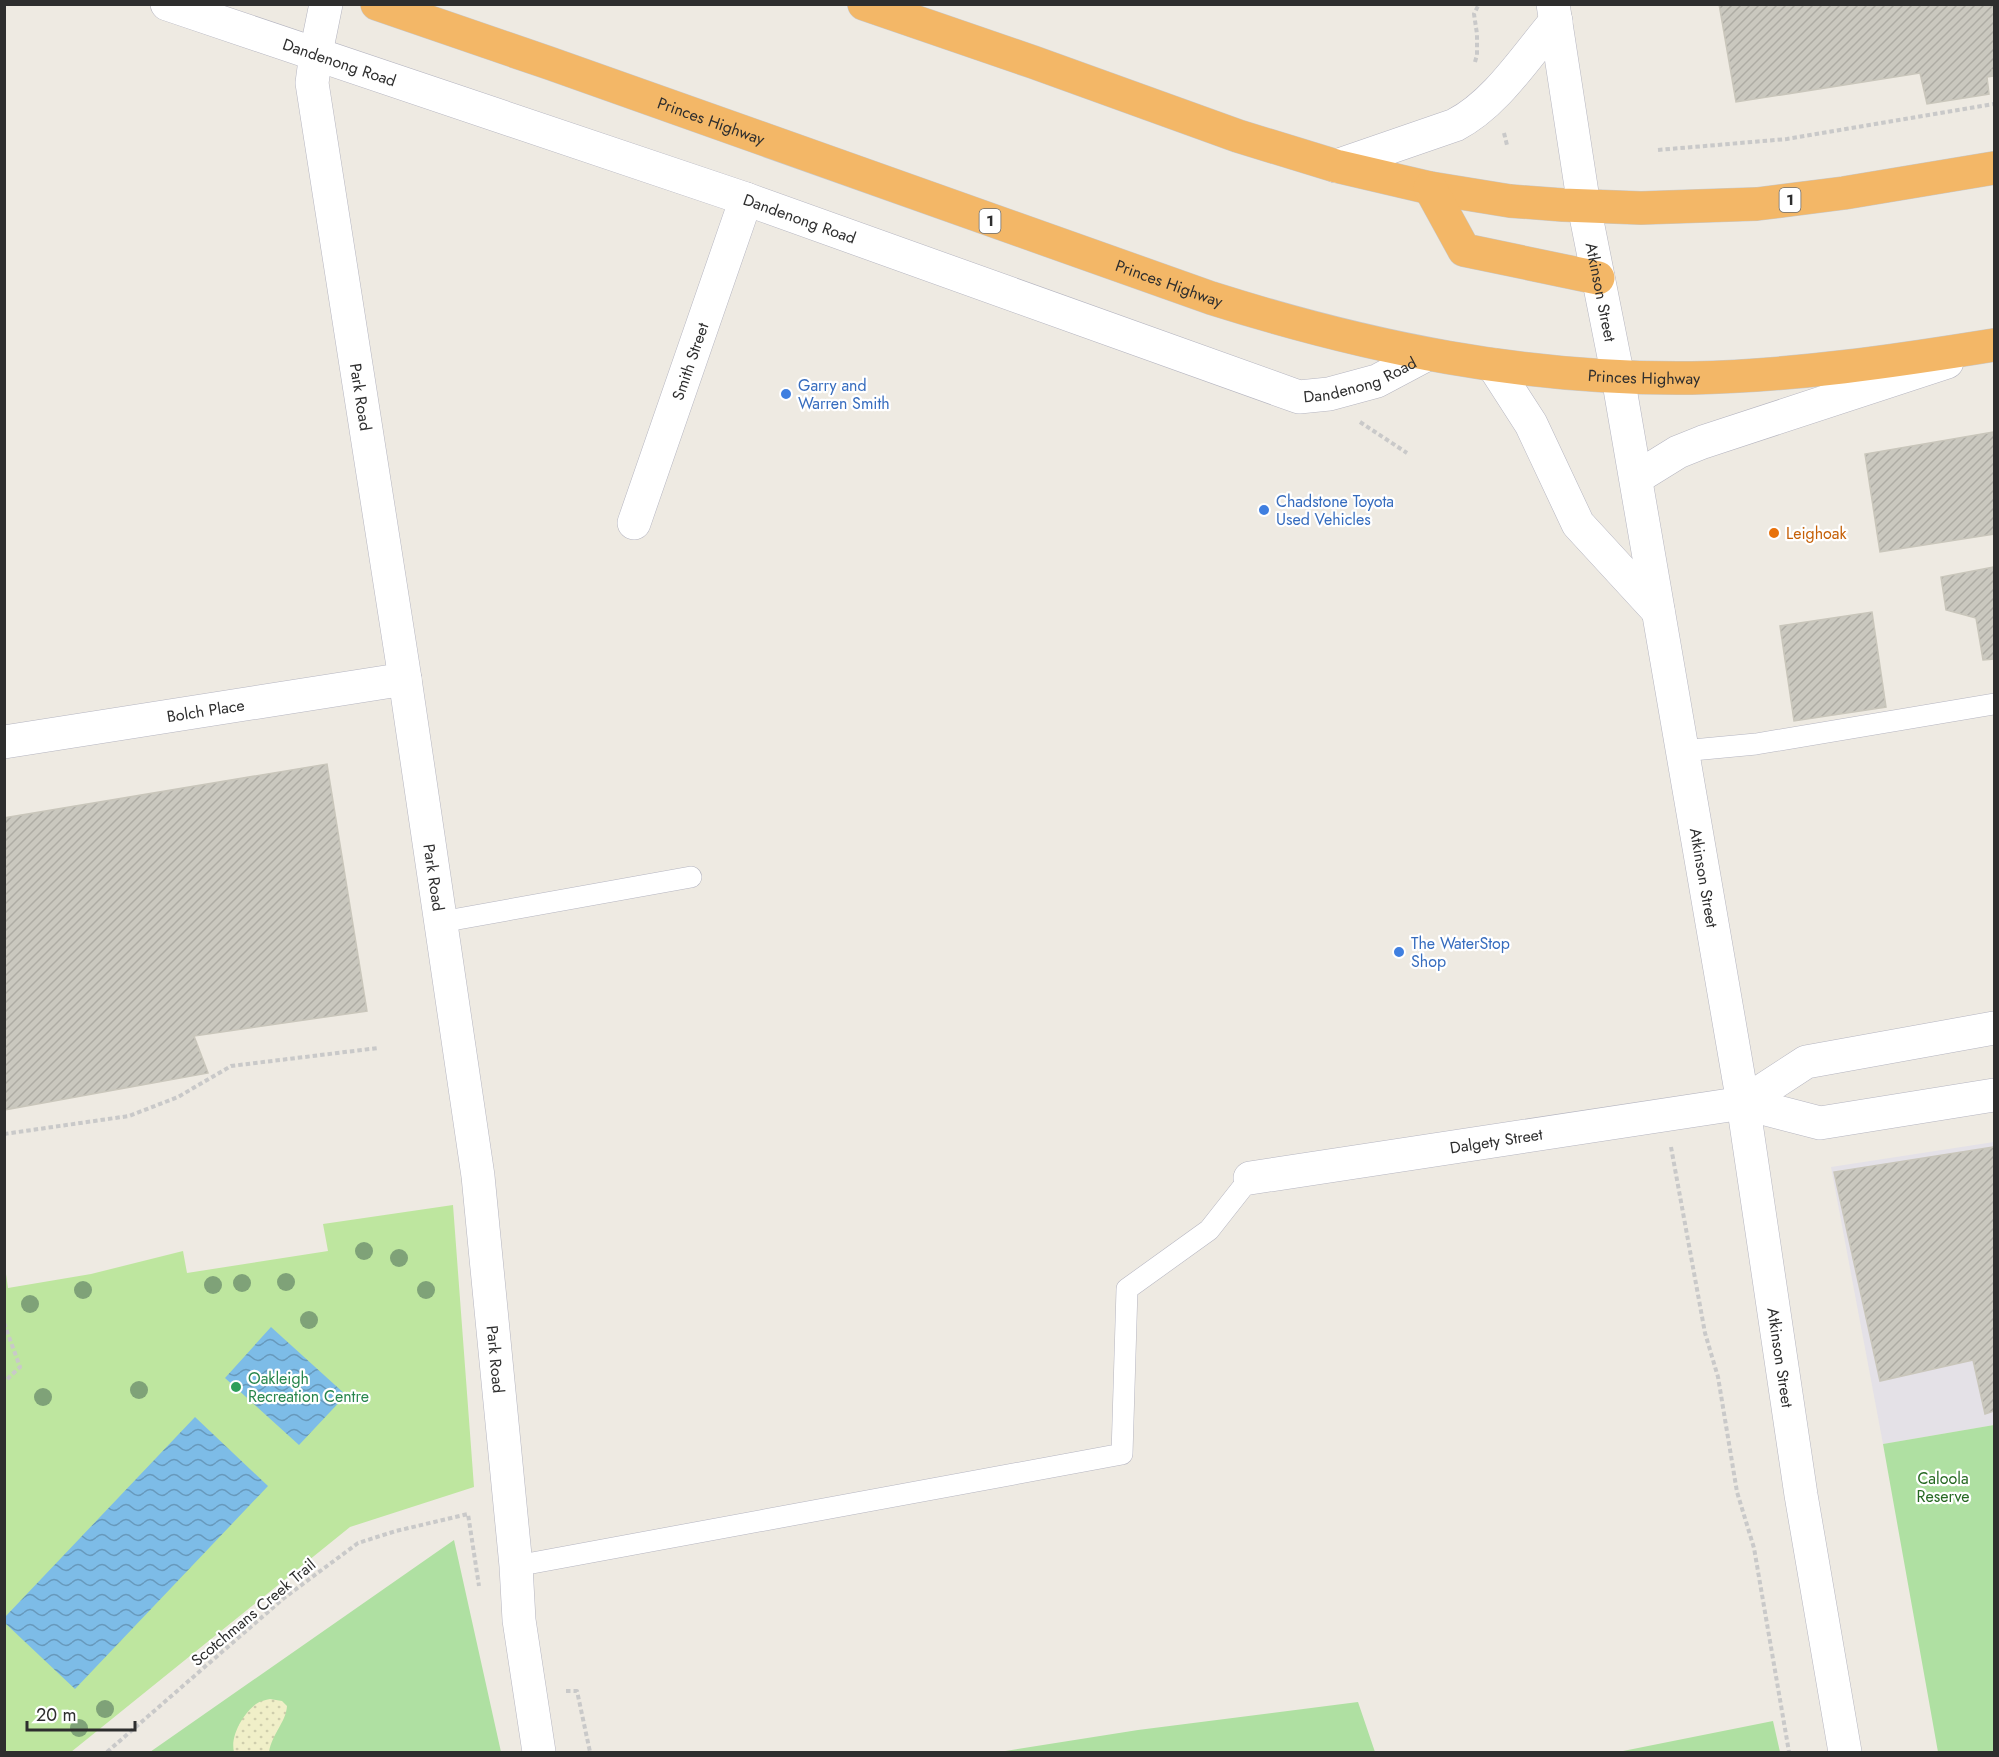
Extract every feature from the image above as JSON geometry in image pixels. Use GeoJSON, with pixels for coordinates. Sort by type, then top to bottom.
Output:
{"type":"FeatureCollection","features":[{"type":"Feature","properties":{"kind":"highway","name":"Princes Highway"},"geometry":{"type":"LineString","coordinates":[[377,4],[1211,298],[1290,323],[1426,355],[1538,371],[1618,377],[1700,378],[1905,359],[1995,346]]}},
{"type":"Feature","properties":{"kind":"highway","name":"1"},"geometry":{"type":"LineString","coordinates":[[864,4],[1238,135],[1336,166],[1430,188],[1510,201],[1584,206],[1652,207],[1757,204],[1844,193],[1995,168]]}},
{"type":"Feature","properties":{"kind":"highway"},"geometry":{"type":"LineString","coordinates":[[1430,188],[1464,250],[1598,278]]}},
{"type":"Feature","properties":{"kind":"street","name":"Dandenong Road"},"geometry":{"type":"LineString","coordinates":[[168,4],[746,198],[1299,397],[1329,394],[1377,381],[1426,355]]}},
{"type":"Feature","properties":{"kind":"street","name":"Park Road"},"geometry":{"type":"LineString","coordinates":[[326,4],[312,83],[405,679],[478,1176],[516,1566],[519,1620],[539,1752]]}},
{"type":"Feature","properties":{"kind":"street"},"geometry":{"type":"LineString","coordinates":[[1336,166],[1455,125],[1471,117],[1499,91],[1555,13]]}},
{"type":"Feature","properties":{"kind":"street","name":"Atkinson Street"},"geometry":{"type":"LineString","coordinates":[[1555,13],[1584,206],[1636,478],[1743,1103],[1801,1495],[1845,1752]]}},
{"type":"Feature","properties":{"kind":"street","name":"Smith Street"},"geometry":{"type":"LineString","coordinates":[[634,523],[746,198]]}},
{"type":"Feature","properties":{"kind":"street"},"geometry":{"type":"LineString","coordinates":[[1636,478],[1678,452],[1703,442],[1995,346]]}},
{"type":"Feature","properties":{"kind":"street"},"geometry":{"type":"LineString","coordinates":[[1493,365],[1531,424],[1578,524],[1658,611]]}},
{"type":"Feature","properties":{"kind":"street","name":"Bolch Place"},"geometry":{"type":"LineString","coordinates":[[4,742],[405,679]]}},
{"type":"Feature","properties":{"kind":"street","name":"Dalgety Street"},"geometry":{"type":"LineString","coordinates":[[1743,1103],[1806,1062],[1995,1028]]}},
{"type":"Feature","properties":{"kind":"street","name":"Dalgety Street"},"geometry":{"type":"LineString","coordinates":[[1250,1178],[1743,1103],[1820,1124],[1995,1095]]}},
{"type":"Feature","properties":{"kind":"lane"},"geometry":{"type":"LineString","coordinates":[[1682,751],[1756,744],[1995,704]]}},
{"type":"Feature","properties":{"kind":"lane"},"geometry":{"type":"LineString","coordinates":[[441,922],[691,877]]}},
{"type":"Feature","properties":{"kind":"lane"},"geometry":{"type":"LineString","coordinates":[[516,1566],[1122,1454],[1127,1288],[1209,1230],[1250,1178]]}},
{"type":"Feature","properties":{"kind":"path"},"geometry":{"type":"LineString","coordinates":[[1474,14],[1479,4]]}},
{"type":"Feature","properties":{"kind":"path"},"geometry":{"type":"LineString","coordinates":[[1658,150],[1787,139],[1995,104]]}},
{"type":"Feature","properties":{"kind":"path"},"geometry":{"type":"LineString","coordinates":[[4,1134],[129,1116],[178,1096],[231,1066],[378,1048]]}},
{"type":"Feature","properties":{"kind":"path"},"geometry":{"type":"LineString","coordinates":[[1670,1142],[1705,1333],[1718,1377],[1735,1484],[1754,1548],[1789,1752]]}},
{"type":"Feature","properties":{"kind":"path"},"geometry":{"type":"LineString","coordinates":[[4,1323],[20,1367],[4,1382]]}},
{"type":"Feature","properties":{"kind":"path","name":"Scotchmans Creek Trail"},"geometry":{"type":"LineString","coordinates":[[107,1752],[284,1598],[358,1543],[396,1531],[468,1514]]}},
{"type":"Feature","properties":{"kind":"path"},"geometry":{"type":"LineString","coordinates":[[577,1691],[590,1752]]}},
{"type":"Feature","properties":{"kind":"shaded area"},"geometry":{"type":"Polygon","coordinates":[[[1994,1142],[1994,1425],[1883,1444],[1831,1167],[1994,1142]]]}},
{"type":"Feature","properties":{"kind":"green space","name":"Oakleigh Recreation Centre"},"geometry":{"type":"Polygon","coordinates":[[[453,1205],[474,1487],[350,1527],[71,1752],[5,1752],[4,1260],[8,1288],[91,1274],[183,1251],[187,1273],[328,1251],[323,1224],[453,1205]]]}},
{"type":"Feature","properties":{"kind":"green space","name":"Caloola Reserve"},"geometry":{"type":"Polygon","coordinates":[[[1994,1425],[1994,1752],[1938,1752],[1883,1444],[1994,1425]]]}},
{"type":"Feature","properties":{"kind":"green space"},"geometry":{"type":"Polygon","coordinates":[[[454,1540],[501,1752],[150,1752],[454,1540]]]}},
{"type":"Feature","properties":{"kind":"green space"},"geometry":{"type":"Polygon","coordinates":[[[1358,1702],[1375,1752],[999,1752],[1138,1730],[1358,1702]]]}},
{"type":"Feature","properties":{"kind":"green space"},"geometry":{"type":"Polygon","coordinates":[[[1773,1721],[1780,1752],[1618,1752],[1773,1721]]]}},
{"type":"Feature","properties":{"kind":"sand"},"geometry":{"type":"Polygon","coordinates":[[[270,1699],[282,1701],[287,1706],[269,1752],[234,1752],[234,1739],[242,1719],[256,1704],[270,1699]]]}},
{"type":"Feature","properties":{"kind":"water"},"geometry":{"type":"Polygon","coordinates":[[[271,1327],[346,1395],[299,1445],[225,1378],[271,1327]]]}},
{"type":"Feature","properties":{"kind":"water"},"geometry":{"type":"Polygon","coordinates":[[[195,1417],[268,1486],[75,1689],[5,1623],[5,1617],[195,1417]]]}},
{"type":"Feature","properties":{"kind":"building"},"geometry":{"type":"Polygon","coordinates":[[[1719,4],[1994,4],[1994,70],[1992,70],[1994,76],[1987,77],[1989,94],[1927,104],[1920,73],[1736,102],[1719,4]]]}},
{"type":"Feature","properties":{"kind":"building"},"geometry":{"type":"Polygon","coordinates":[[[1994,432],[1994,534],[1880,552],[1865,454],[1994,432]]]}},
{"type":"Feature","properties":{"kind":"building"},"geometry":{"type":"Polygon","coordinates":[[[1994,567],[1994,659],[1983,660],[1976,618],[1946,610],[1941,577],[1994,567]]]}},
{"type":"Feature","properties":{"kind":"building"},"geometry":{"type":"Polygon","coordinates":[[[1872,612],[1886,707],[1794,721],[1780,626],[1872,612]]]}},
{"type":"Feature","properties":{"kind":"building"},"geometry":{"type":"Polygon","coordinates":[[[327,764],[367,1011],[194,1036],[208,1073],[4,1110],[4,818],[327,764]]]}},
{"type":"Feature","properties":{"kind":"building"},"geometry":{"type":"Polygon","coordinates":[[[1994,1147],[1994,1411],[1985,1414],[1973,1360],[1880,1381],[1834,1172],[1994,1147]]]}},
{"type":"Feature","properties":{"kind":"place","name":"Garry and Warren Smith"},"geometry":{"type":"Point","coordinates":[786,394]}},
{"type":"Feature","properties":{"kind":"place","name":"Chadstone Toyota Used Vehicles"},"geometry":{"type":"Point","coordinates":[1264,510]}},
{"type":"Feature","properties":{"kind":"place","name":"Leighoak"},"geometry":{"type":"Point","coordinates":[1774,533]}},
{"type":"Feature","properties":{"kind":"place","name":"The WaterStop Shop"},"geometry":{"type":"Point","coordinates":[1399,952]}},
{"type":"Feature","properties":{"kind":"place","name":"Oakleigh Recreation Centre"},"geometry":{"type":"Point","coordinates":[236,1387]}}]}
